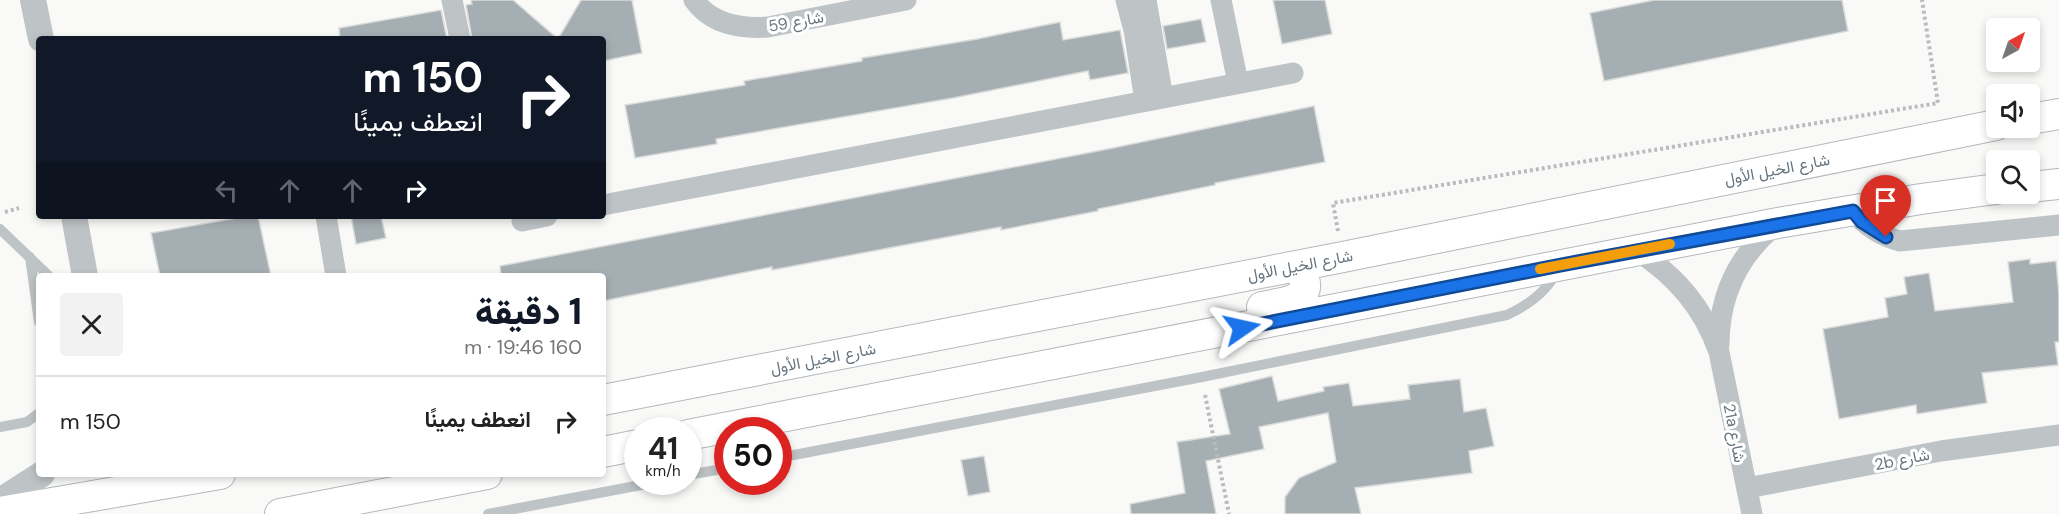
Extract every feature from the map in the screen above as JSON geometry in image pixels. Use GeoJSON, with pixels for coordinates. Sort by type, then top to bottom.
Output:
{"type":"FeatureCollection","features":[{"type":"Feature","properties":{"kind":"main road"},"geometry":{"type":"LineString","coordinates":[[2040,117],[2059,114]]}},
{"type":"Feature","properties":{"kind":"main road","name":"شارع الخيل الأول"},"geometry":{"type":"LineString","coordinates":[[606,399],[1298,266],[1986,127]]}},
{"type":"Feature","properties":{"kind":"main road"},"geometry":{"type":"LineString","coordinates":[[2040,186],[2059,184]]}},
{"type":"Feature","properties":{"kind":"main road"},"geometry":{"type":"LineString","coordinates":[[702,432],[1778,223],[1986,191]]}},
{"type":"Feature","properties":{"kind":"main road"},"geometry":{"type":"LineString","coordinates":[[1112,353],[1130,340],[1146,333],[1295,300],[1305,289],[1305,281],[1298,266]]}},
{"type":"Feature","properties":{"kind":"main road"},"geometry":{"type":"LineString","coordinates":[[606,451],[624,448]]}},
{"type":"Feature","properties":{"kind":"main road"},"geometry":{"type":"LineString","coordinates":[[0,512],[203,477]]}},
{"type":"Feature","properties":{"kind":"main road"},"geometry":{"type":"LineString","coordinates":[[280,514],[471,477]]}},
{"type":"Feature","properties":{"kind":"street"},"geometry":{"type":"LineString","coordinates":[[33,0],[39,36]]}},
{"type":"Feature","properties":{"kind":"street"},"geometry":{"type":"LineString","coordinates":[[452,0],[458,36]]}},
{"type":"Feature","properties":{"kind":"street","name":"شارع 59"},"geometry":{"type":"LineString","coordinates":[[694,0],[712,17],[730,25],[749,28],[768,27],[906,0]]}},
{"type":"Feature","properties":{"kind":"street"},"geometry":{"type":"LineString","coordinates":[[1126,0],[1154,100]]}},
{"type":"Feature","properties":{"kind":"street"},"geometry":{"type":"LineString","coordinates":[[1146,0],[1154,100]]}},
{"type":"Feature","properties":{"kind":"street"},"geometry":{"type":"LineString","coordinates":[[1221,0],[1238,83]]}},
{"type":"Feature","properties":{"kind":"street"},"geometry":{"type":"LineString","coordinates":[[606,204],[1293,73]]}},
{"type":"Feature","properties":{"kind":"street"},"geometry":{"type":"LineString","coordinates":[[1853,211],[1872,230],[1900,241],[2059,225]]}},
{"type":"Feature","properties":{"kind":"street"},"geometry":{"type":"LineString","coordinates":[[75,219],[85,273]]}},
{"type":"Feature","properties":{"kind":"street"},"geometry":{"type":"LineString","coordinates":[[326,219],[336,273]]}},
{"type":"Feature","properties":{"kind":"street"},"geometry":{"type":"LineString","coordinates":[[522,221],[532,219]]}},
{"type":"Feature","properties":{"kind":"street","name":"21a شارع"},"geometry":{"type":"LineString","coordinates":[[1719,352],[1722,309],[1727,289],[1736,270],[1755,244],[1778,223]]}},
{"type":"Feature","properties":{"kind":"street","name":"21a شارع"},"geometry":{"type":"LineString","coordinates":[[1636,250],[1655,262],[1688,293],[1712,331],[1719,352],[1752,514]]}},
{"type":"Feature","properties":{"kind":"street","name":"2b شارع"},"geometry":{"type":"LineString","coordinates":[[1746,488],[1950,450],[2059,435]]}},
{"type":"Feature","properties":{"kind":"street"},"geometry":{"type":"LineString","coordinates":[[0,501],[37,477]]}},
{"type":"Feature","properties":{"kind":"lane"},"geometry":{"type":"LineString","coordinates":[[0,229],[46,273]]}},
{"type":"Feature","properties":{"kind":"lane"},"geometry":{"type":"LineString","coordinates":[[30,257],[36,300]]}},
{"type":"Feature","properties":{"kind":"lane"},"geometry":{"type":"LineString","coordinates":[[792,455],[1202,377],[1507,315],[1524,307],[1539,295],[1552,281],[1561,265]]}},
{"type":"Feature","properties":{"kind":"lane"},"geometry":{"type":"LineString","coordinates":[[0,427],[27,422],[36,415]]}},
{"type":"Feature","properties":{"kind":"lane"},"geometry":{"type":"LineString","coordinates":[[488,514],[624,488]]}},
{"type":"Feature","properties":{"kind":"path"},"geometry":{"type":"LineString","coordinates":[[1343,257],[1333,203],[1938,103],[1922,0]]}},
{"type":"Feature","properties":{"kind":"path"},"geometry":{"type":"LineString","coordinates":[[1202,377],[1229,514]]}},
{"type":"Feature","properties":{"kind":"building"},"geometry":{"type":"Polygon","coordinates":[[[471,0],[513,0],[555,36],[471,36],[466,5],[472,4],[471,0]]]}},
{"type":"Feature","properties":{"kind":"building"},"geometry":{"type":"Polygon","coordinates":[[[581,0],[632,0],[642,53],[606,60],[606,36],[560,36],[581,0]]]}},
{"type":"Feature","properties":{"kind":"building"},"geometry":{"type":"Polygon","coordinates":[[[1273,0],[1325,0],[1332,34],[1282,44],[1273,0]]]}},
{"type":"Feature","properties":{"kind":"building"},"geometry":{"type":"Polygon","coordinates":[[[1654,0],[1842,0],[1848,31],[1604,81],[1590,13],[1654,0]]]}},
{"type":"Feature","properties":{"kind":"building"},"geometry":{"type":"Polygon","coordinates":[[[441,10],[446,36],[340,36],[339,28],[441,10]]]}},
{"type":"Feature","properties":{"kind":"building"},"geometry":{"type":"Polygon","coordinates":[[[1201,19],[1206,42],[1167,49],[1163,26],[1201,19]]]}},
{"type":"Feature","properties":{"kind":"building"},"geometry":{"type":"Polygon","coordinates":[[[1060,22],[1063,40],[1120,30],[1128,73],[1090,80],[1088,71],[953,98],[716,139],[717,144],[635,158],[625,105],[745,85],[744,81],[862,61],[862,58],[977,39],[1060,22]]]}},
{"type":"Feature","properties":{"kind":"building"},"geometry":{"type":"Polygon","coordinates":[[[1314,106],[1325,162],[1215,183],[1215,185],[1098,209],[1098,211],[1001,230],[1001,227],[772,270],[772,267],[606,300],[606,273],[501,273],[500,266],[1108,149],[1314,106]]]}},
{"type":"Feature","properties":{"kind":"building"},"geometry":{"type":"Polygon","coordinates":[[[231,219],[259,219],[270,273],[159,273],[151,233],[231,219]]]}},
{"type":"Feature","properties":{"kind":"building"},"geometry":{"type":"Polygon","coordinates":[[[352,219],[382,219],[386,238],[356,244],[352,219]]]}},
{"type":"Feature","properties":{"kind":"building"},"geometry":{"type":"Polygon","coordinates":[[[2030,259],[2030,264],[2056,261],[2059,342],[2055,342],[2058,365],[1982,373],[1987,403],[1917,414],[1916,405],[1839,419],[1823,329],[1888,317],[1885,298],[1907,294],[1904,277],[1929,273],[1935,311],[2013,302],[2008,262],[2030,259]]]}},
{"type":"Feature","properties":{"kind":"building"},"geometry":{"type":"Polygon","coordinates":[[[1272,376],[1278,401],[1324,391],[1323,387],[1349,383],[1353,406],[1410,399],[1408,385],[1460,379],[1464,412],[1486,408],[1494,446],[1469,451],[1472,473],[1355,488],[1361,514],[1285,514],[1285,497],[1299,478],[1336,462],[1328,413],[1259,427],[1264,449],[1206,461],[1216,514],[1131,514],[1130,504],[1185,493],[1177,442],[1230,434],[1219,389],[1272,376]]]}},
{"type":"Feature","properties":{"kind":"building"},"geometry":{"type":"Polygon","coordinates":[[[984,456],[990,492],[968,496],[961,460],[984,456]]]}},
{"type":"Feature","properties":{"kind":"slow traffic"},"geometry":{"type":"LineString","coordinates":[[1540,269],[1670,244]]}},
{"type":"Feature","properties":{"kind":"route"},"geometry":{"type":"LineString","coordinates":[[1242,328],[1778,223],[1853,211],[1872,230],[1886,237]]}}]}
